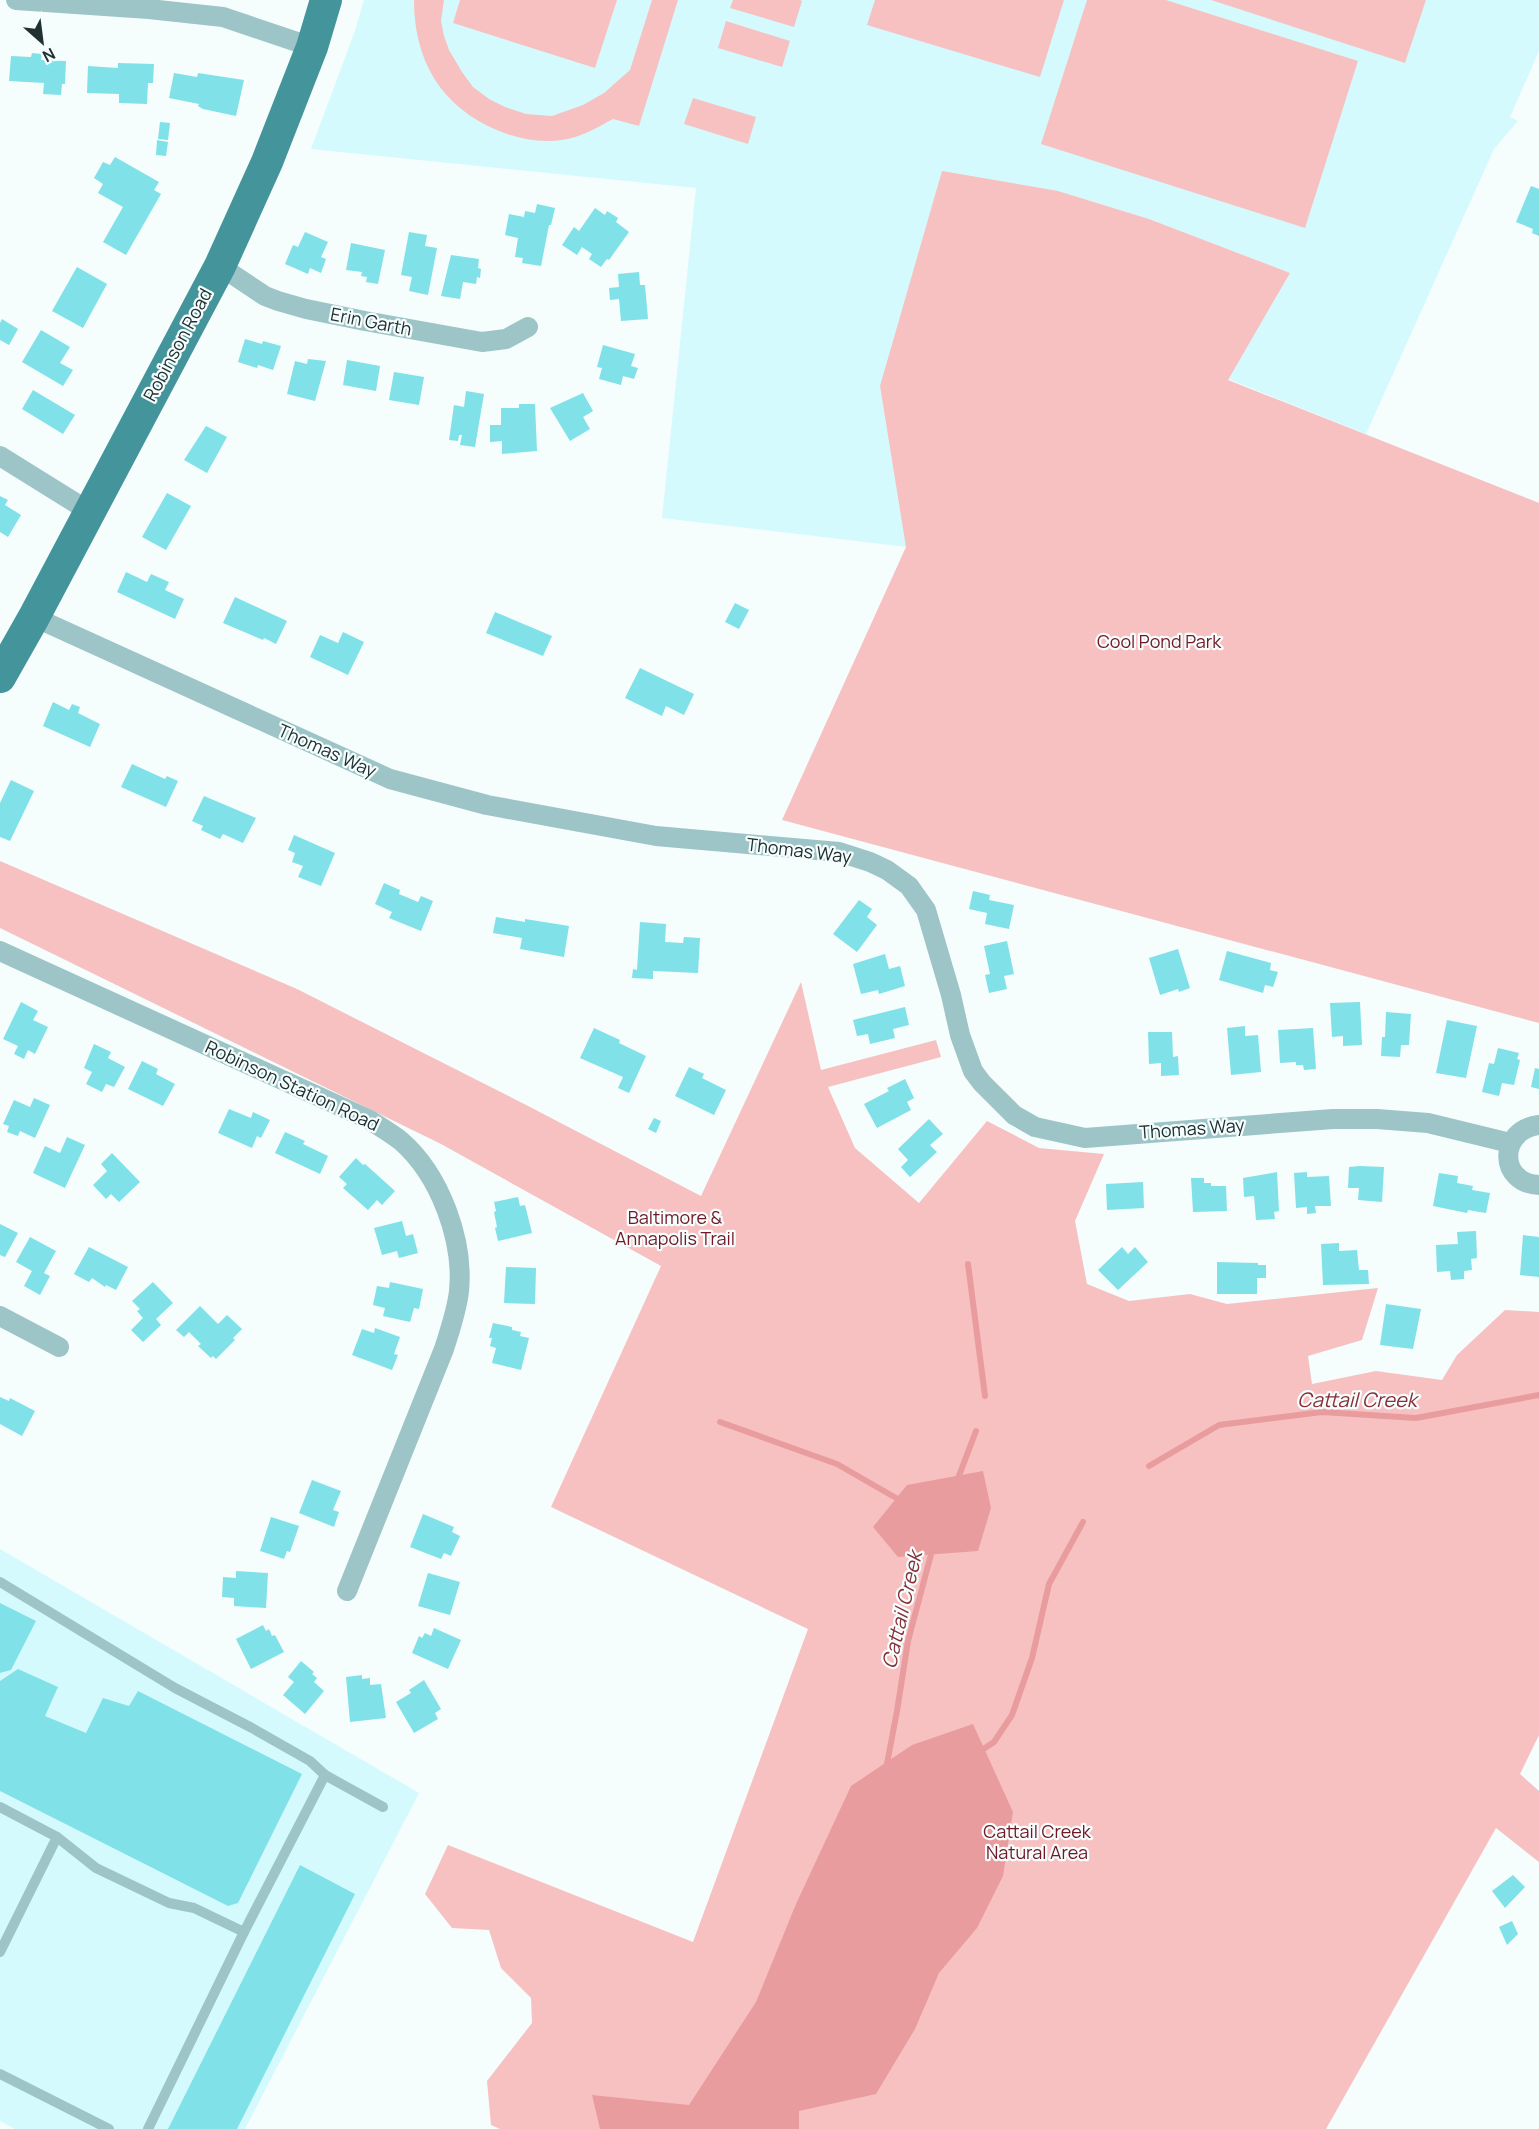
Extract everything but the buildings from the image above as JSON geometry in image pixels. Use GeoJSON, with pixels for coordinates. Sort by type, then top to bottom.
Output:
{"type":"FeatureCollection","features":[{"type":"Feature","properties":{"kind":"main road","name":"Robinson Road"},"geometry":{"type":"LineString","coordinates":[[0,677],[220,266],[267,162],[312,47],[326,0]]}},
{"type":"Feature","properties":{"kind":"street"},"geometry":{"type":"LineString","coordinates":[[16,0],[149,9],[223,17],[312,47]]}},
{"type":"Feature","properties":{"kind":"street","name":"Erin Garth"},"geometry":{"type":"LineString","coordinates":[[220,266],[266,296],[278,301],[365,321],[482,342],[506,339],[528,327]]}},
{"type":"Feature","properties":{"kind":"street"},"geometry":{"type":"LineString","coordinates":[[0,456],[90,512]]}},
{"type":"Feature","properties":{"kind":"street","name":"Thomas Way"},"geometry":{"type":"LineString","coordinates":[[34,617],[390,779],[487,805],[656,836],[839,852],[887,870],[909,886],[926,910],[963,1045],[973,1071],[1014,1115],[1035,1127],[1085,1138],[1333,1119],[1377,1119],[1428,1123],[1510,1143]]}},
{"type":"Feature","properties":{"kind":"street","name":"Robinson Station Road"},"geometry":{"type":"LineString","coordinates":[[0,951],[370,1120],[401,1141],[423,1166],[442,1201],[454,1231],[460,1267],[459,1292],[453,1319],[444,1349],[347,1591]]}},
{"type":"Feature","properties":{"kind":"street"},"geometry":{"type":"LineString","coordinates":[[1539,1125],[1521,1130],[1510,1143],[1508,1153],[1509,1163],[1514,1173],[1528,1184],[1539,1185]]}},
{"type":"Feature","properties":{"kind":"street"},"geometry":{"type":"LineString","coordinates":[[0,1316],[59,1347]]}},
{"type":"Feature","properties":{"kind":"lane"},"geometry":{"type":"LineString","coordinates":[[0,1582],[175,1688],[310,1761],[325,1775],[382,1807]]}},
{"type":"Feature","properties":{"kind":"lane"},"geometry":{"type":"LineString","coordinates":[[148,2129],[244,1932],[325,1775]]}},
{"type":"Feature","properties":{"kind":"lane"},"geometry":{"type":"LineString","coordinates":[[0,1808],[57,1838],[96,1868],[169,1903],[194,1908],[244,1932]]}},
{"type":"Feature","properties":{"kind":"lane"},"geometry":{"type":"LineString","coordinates":[[0,1952],[57,1838]]}},
{"type":"Feature","properties":{"kind":"lane"},"geometry":{"type":"LineString","coordinates":[[0,2074],[109,2129]]}},
{"type":"Feature","properties":{"kind":"shaded area"},"geometry":{"type":"Polygon","coordinates":[[[364,0],[1539,0],[1539,51],[1510,117],[1518,121],[1494,149],[1366,434],[1228,379],[1290,273],[1149,219],[1058,191],[880,386],[907,547],[662,518],[696,188],[311,149],[355,31],[364,0]]]}},
{"type":"Feature","properties":{"kind":"shaded area"},"geometry":{"type":"Polygon","coordinates":[[[983,1471],[991,1508],[978,1551],[898,1557],[873,1527],[907,1485],[983,1471]]]}},
{"type":"Feature","properties":{"kind":"shaded area"},"geometry":{"type":"Polygon","coordinates":[[[0,1549],[419,1793],[245,2129],[15,2129],[0,2121],[0,1549]]]}},
{"type":"Feature","properties":{"kind":"shaded area"},"geometry":{"type":"Polygon","coordinates":[[[973,1724],[1013,1812],[1003,1876],[977,1928],[939,1973],[915,2029],[876,2094],[799,2111],[799,2129],[600,2129],[592,2095],[689,2105],[756,2002],[796,1904],[851,1786],[912,1745],[973,1724]]]}},
{"type":"Feature","properties":{"kind":"green space"},"geometry":{"type":"Polygon","coordinates":[[[414,0],[444,0],[441,21],[444,36],[449,50],[473,87],[505,107],[526,114],[552,116],[583,105],[604,93],[630,70],[652,0],[678,0],[639,126],[613,119],[575,137],[538,141],[499,131],[479,121],[461,109],[447,95],[435,79],[419,43],[414,0]]]}},
{"type":"Feature","properties":{"kind":"green space"},"geometry":{"type":"Polygon","coordinates":[[[460,0],[617,0],[595,68],[453,23],[460,0]]]}},
{"type":"Feature","properties":{"kind":"green space"},"geometry":{"type":"Polygon","coordinates":[[[733,0],[802,1],[794,27],[730,8],[733,0]]]}},
{"type":"Feature","properties":{"kind":"green space"},"geometry":{"type":"Polygon","coordinates":[[[875,0],[1064,0],[1040,77],[867,25],[875,0]]]}},
{"type":"Feature","properties":{"kind":"green space"},"geometry":{"type":"Polygon","coordinates":[[[1087,0],[1166,0],[1358,61],[1305,228],[1041,144],[1087,0]]]}},
{"type":"Feature","properties":{"kind":"green space"},"geometry":{"type":"Polygon","coordinates":[[[1211,0],[1426,0],[1405,63],[1211,0]]]}},
{"type":"Feature","properties":{"kind":"green space"},"geometry":{"type":"Polygon","coordinates":[[[726,21],[790,41],[782,67],[718,48],[726,21]]]}},
{"type":"Feature","properties":{"kind":"green space"},"geometry":{"type":"Polygon","coordinates":[[[693,98],[756,117],[748,144],[684,124],[693,98]]]}},
{"type":"Feature","properties":{"kind":"green space","name":"Cool Pond Park"},"geometry":{"type":"Polygon","coordinates":[[[942,171],[1058,191],[1149,219],[1290,273],[1228,380],[1539,503],[1539,1023],[782,820],[906,547],[880,386],[942,171]]]}},
{"type":"Feature","properties":{"kind":"green space"},"geometry":{"type":"Polygon","coordinates":[[[0,861],[297,989],[701,1196],[801,982],[821,1070],[936,1040],[941,1057],[828,1087],[855,1148],[919,1203],[987,1121],[1039,1148],[1104,1154],[1075,1221],[1087,1284],[1129,1301],[1190,1294],[1227,1304],[1378,1288],[1362,1340],[1308,1356],[1312,1384],[1376,1371],[1442,1380],[1457,1355],[1505,1310],[1539,1312],[1539,1735],[1520,1774],[1539,1791],[1539,1862],[1496,1828],[1326,2129],[500,2129],[491,2125],[487,2081],[532,2023],[531,1998],[501,1968],[489,1930],[452,1928],[425,1894],[448,1845],[693,1942],[808,1629],[551,1507],[661,1266],[441,1144],[0,928],[0,861]]]}},
{"type":"Feature","properties":{"kind":"waterway","name":"Cattail Creek"},"geometry":{"type":"LineString","coordinates":[[968,1264],[985,1396]]}},
{"type":"Feature","properties":{"kind":"waterway","name":"Cattail Creek"},"geometry":{"type":"LineString","coordinates":[[1149,1466],[1219,1425],[1322,1412],[1416,1418],[1539,1395]]}},
{"type":"Feature","properties":{"kind":"waterway"},"geometry":{"type":"LineString","coordinates":[[720,1422],[837,1464],[903,1502]]}},
{"type":"Feature","properties":{"kind":"waterway","name":"Cattail Creek"},"geometry":{"type":"LineString","coordinates":[[957,1481],[976,1431]]}},
{"type":"Feature","properties":{"kind":"waterway","name":"Cattail Creek"},"geometry":{"type":"LineString","coordinates":[[979,1752],[994,1742],[1012,1715],[1032,1658],[1049,1584],[1083,1522]]}},
{"type":"Feature","properties":{"kind":"waterway","name":"Cattail Creek"},"geometry":{"type":"LineString","coordinates":[[886,1769],[908,1641],[933,1547]]}},
{"type":"Feature","properties":{"kind":"park label","name":"Baltimore & Annapolis Trail"},"geometry":{"type":"Point","coordinates":[675,1228]}},
{"type":"Feature","properties":{"kind":"park label","name":"Cattail Creek Natural Area"},"geometry":{"type":"Point","coordinates":[1037,1842]}}]}
